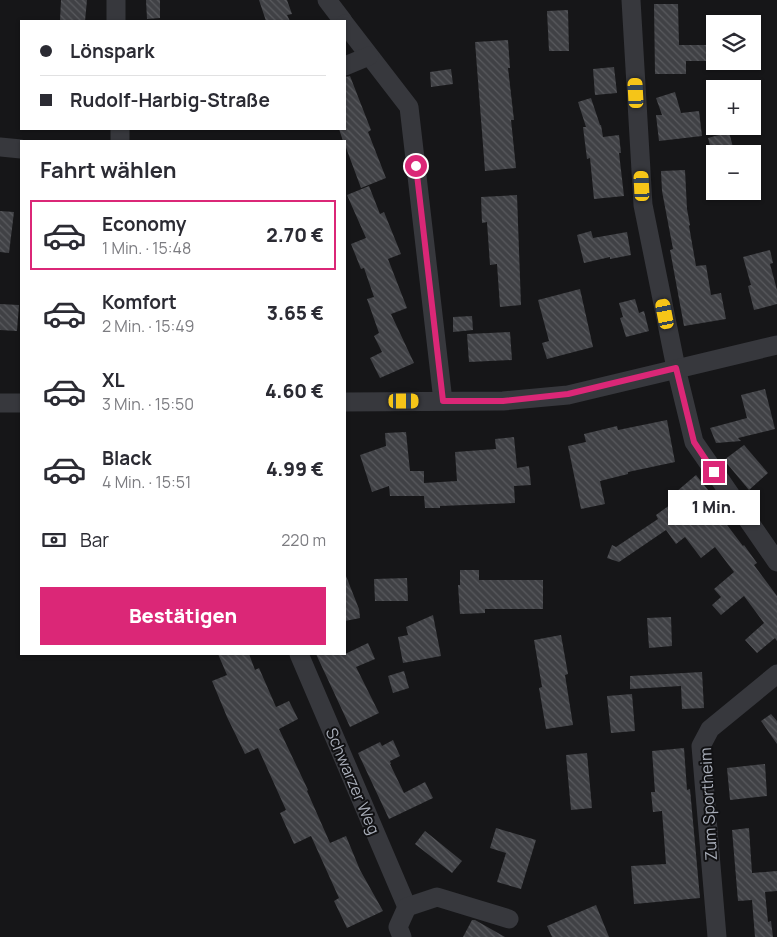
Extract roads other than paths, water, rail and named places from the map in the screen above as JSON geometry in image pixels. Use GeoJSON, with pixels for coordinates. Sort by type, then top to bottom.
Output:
{"type":"FeatureCollection","features":[{"type":"Feature","properties":{"kind":"street"},"geometry":{"type":"LineString","coordinates":[[116,0],[116,20]]}},
{"type":"Feature","properties":{"kind":"street"},"geometry":{"type":"LineString","coordinates":[[327,0],[342,20]]}},
{"type":"Feature","properties":{"kind":"street"},"geometry":{"type":"LineString","coordinates":[[631,0],[643,205],[676,368],[694,442],[777,562]]}},
{"type":"Feature","properties":{"kind":"street"},"geometry":{"type":"LineString","coordinates":[[346,25],[409,107],[443,401]]}},
{"type":"Feature","properties":{"kind":"street"},"geometry":{"type":"LineString","coordinates":[[346,66],[369,56]]}},
{"type":"Feature","properties":{"kind":"street"},"geometry":{"type":"LineString","coordinates":[[0,148],[20,149]]}},
{"type":"Feature","properties":{"kind":"street"},"geometry":{"type":"LineString","coordinates":[[346,402],[503,401],[568,394],[777,345]]}},
{"type":"Feature","properties":{"kind":"street"},"geometry":{"type":"LineString","coordinates":[[0,403],[20,403]]}},
{"type":"Feature","properties":{"kind":"street","name":"Schwarzer Weg"},"geometry":{"type":"LineString","coordinates":[[299,655],[407,907]]}},
{"type":"Feature","properties":{"kind":"street","name":"Zum Sportheim"},"geometry":{"type":"LineString","coordinates":[[717,937],[701,746],[710,729],[777,674]]}},
{"type":"Feature","properties":{"kind":"street"},"geometry":{"type":"LineString","coordinates":[[402,937],[398,928],[407,907],[437,897],[509,919]]}}]}
